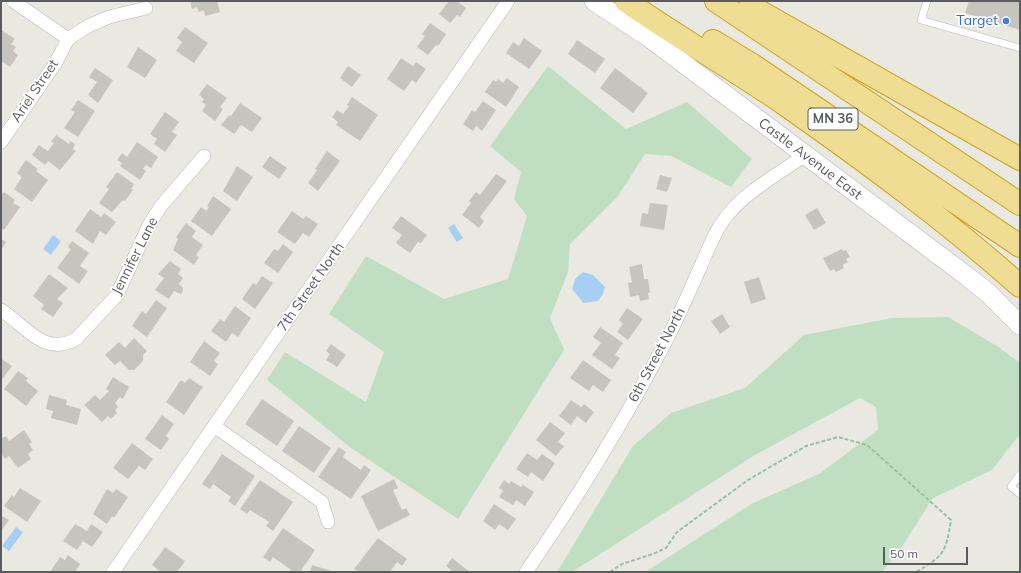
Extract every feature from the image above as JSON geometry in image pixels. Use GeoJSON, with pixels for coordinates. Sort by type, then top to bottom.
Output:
{"type":"FeatureCollection","features":[{"type":"Feature","properties":{"kind":"highway"},"geometry":{"type":"LineString","coordinates":[[626,1],[782,103],[899,188],[994,263],[1020,286]]}},
{"type":"Feature","properties":{"kind":"highway","name":"MN 36"},"geometry":{"type":"LineString","coordinates":[[647,1],[754,66],[1020,246]]}},
{"type":"Feature","properties":{"kind":"highway","name":"MN 36"},"geometry":{"type":"LineString","coordinates":[[716,1],[1020,204]]}},
{"type":"Feature","properties":{"kind":"highway"},"geometry":{"type":"LineString","coordinates":[[741,1],[1020,159]]}},
{"type":"Feature","properties":{"kind":"street"},"geometry":{"type":"LineString","coordinates":[[13,1],[68,39],[88,26],[109,17],[146,8]]}},
{"type":"Feature","properties":{"kind":"street","name":"7th Street North"},"geometry":{"type":"LineString","coordinates":[[113,572],[508,1]]}},
{"type":"Feature","properties":{"kind":"street","name":"Castle Avenue East"},"geometry":{"type":"LineString","coordinates":[[594,1],[647,36],[968,277],[988,293],[1020,325]]}},
{"type":"Feature","properties":{"kind":"street","name":"Ariel Street"},"geometry":{"type":"LineString","coordinates":[[1,142],[55,64],[68,39]]}},
{"type":"Feature","properties":{"kind":"street","name":"6th Street North"},"geometry":{"type":"LineString","coordinates":[[526,572],[589,478],[647,377],[675,322],[715,234],[726,216],[753,192],[805,155]]}},
{"type":"Feature","properties":{"kind":"street","name":"Jennifer Lane"},"geometry":{"type":"LineString","coordinates":[[1,310],[44,343],[59,346],[76,339],[106,309],[117,295],[149,225],[161,206],[204,156]]}},
{"type":"Feature","properties":{"kind":"street"},"geometry":{"type":"LineString","coordinates":[[214,426],[322,502],[328,522]]}},
{"type":"Feature","properties":{"kind":"lane"},"geometry":{"type":"LineString","coordinates":[[927,1],[920,20],[1020,48]]}},
{"type":"Feature","properties":{"kind":"lane"},"geometry":{"type":"LineString","coordinates":[[1020,474],[1011,487],[1020,494]]}},
{"type":"Feature","properties":{"kind":"path"},"geometry":{"type":"LineString","coordinates":[[610,572],[622,564],[666,548],[677,532],[705,510],[748,480],[806,446],[838,437],[867,445],[951,520],[948,543],[936,561],[916,572]]}},
{"type":"Feature","properties":{"kind":"green space"},"geometry":{"type":"Polygon","coordinates":[[[548,66],[626,129],[687,102],[752,159],[731,187],[671,156],[645,154],[618,196],[570,244],[568,272],[550,318],[564,350],[458,519],[351,448],[267,380],[285,352],[366,402],[384,352],[329,314],[366,256],[444,299],[508,279],[527,216],[514,199],[521,172],[490,146],[548,66]]]}},
{"type":"Feature","properties":{"kind":"green space"},"geometry":{"type":"Polygon","coordinates":[[[948,317],[997,346],[1020,363],[1020,434],[992,470],[933,498],[900,550],[882,572],[645,572],[753,503],[819,474],[878,430],[876,407],[860,398],[755,455],[572,572],[557,572],[633,446],[671,413],[745,388],[804,335],[892,318],[948,317]]]}},
{"type":"Feature","properties":{"kind":"water"},"geometry":{"type":"Polygon","coordinates":[[[454,224],[463,238],[457,242],[448,228],[454,224]]]}},
{"type":"Feature","properties":{"kind":"water"},"geometry":{"type":"Polygon","coordinates":[[[53,235],[61,241],[51,255],[43,249],[53,235]]]}},
{"type":"Feature","properties":{"kind":"water"},"geometry":{"type":"Polygon","coordinates":[[[583,272],[593,275],[605,287],[603,294],[598,301],[583,303],[572,289],[575,279],[583,272]]]}},
{"type":"Feature","properties":{"kind":"water"},"geometry":{"type":"Polygon","coordinates":[[[16,527],[23,532],[9,551],[2,546],[16,527]]]}},
{"type":"Feature","properties":{"kind":"building"},"geometry":{"type":"Polygon","coordinates":[[[190,1],[217,1],[220,12],[205,16],[204,10],[199,12],[197,7],[192,9],[190,1]]]}},
{"type":"Feature","properties":{"kind":"building"},"geometry":{"type":"Polygon","coordinates":[[[449,1],[457,1],[466,8],[460,17],[457,15],[450,23],[439,14],[449,1]]]}},
{"type":"Feature","properties":{"kind":"building","name":"Target"},"geometry":{"type":"Polygon","coordinates":[[[969,1],[1020,1],[1020,30],[965,13],[969,1]]]}},
{"type":"Feature","properties":{"kind":"building"},"geometry":{"type":"Polygon","coordinates":[[[430,23],[446,34],[438,46],[436,45],[428,55],[417,47],[425,36],[422,34],[430,23]]]}},
{"type":"Feature","properties":{"kind":"building"},"geometry":{"type":"Polygon","coordinates":[[[185,27],[208,43],[194,63],[176,51],[182,42],[177,38],[185,27]]]}},
{"type":"Feature","properties":{"kind":"building"},"geometry":{"type":"Polygon","coordinates":[[[1,30],[15,39],[11,44],[16,47],[13,51],[18,55],[10,67],[1,61],[1,30]]]}},
{"type":"Feature","properties":{"kind":"building"},"geometry":{"type":"Polygon","coordinates":[[[524,38],[542,51],[529,69],[506,53],[513,42],[519,46],[524,38]]]}},
{"type":"Feature","properties":{"kind":"building"},"geometry":{"type":"Polygon","coordinates":[[[577,40],[605,59],[595,73],[568,54],[577,40]]]}},
{"type":"Feature","properties":{"kind":"building"},"geometry":{"type":"Polygon","coordinates":[[[138,47],[157,60],[145,78],[127,67],[138,47]]]}},
{"type":"Feature","properties":{"kind":"building"},"geometry":{"type":"Polygon","coordinates":[[[401,58],[413,66],[416,62],[426,69],[416,83],[412,80],[404,91],[387,79],[401,58]]]}},
{"type":"Feature","properties":{"kind":"building"},"geometry":{"type":"Polygon","coordinates":[[[348,66],[361,75],[352,87],[340,78],[348,66]]]}},
{"type":"Feature","properties":{"kind":"building"},"geometry":{"type":"Polygon","coordinates":[[[95,68],[113,80],[98,103],[88,95],[97,82],[89,77],[95,68]]]}},
{"type":"Feature","properties":{"kind":"building"},"geometry":{"type":"Polygon","coordinates":[[[615,68],[648,93],[633,113],[600,88],[615,68]]]}},
{"type":"Feature","properties":{"kind":"building"},"geometry":{"type":"Polygon","coordinates":[[[507,78],[519,87],[506,107],[485,92],[493,80],[496,82],[498,79],[503,83],[507,78]]]}},
{"type":"Feature","properties":{"kind":"building"},"geometry":{"type":"Polygon","coordinates":[[[207,84],[227,98],[220,107],[223,109],[215,121],[202,111],[206,105],[202,102],[204,99],[199,95],[207,84]]]}},
{"type":"Feature","properties":{"kind":"building"},"geometry":{"type":"Polygon","coordinates":[[[352,97],[378,115],[360,141],[336,125],[338,122],[332,117],[337,110],[343,114],[349,106],[347,105],[352,97]]]}},
{"type":"Feature","properties":{"kind":"building"},"geometry":{"type":"Polygon","coordinates":[[[78,100],[95,111],[78,137],[64,128],[75,112],[71,110],[78,100]]]}},
{"type":"Feature","properties":{"kind":"building"},"geometry":{"type":"Polygon","coordinates":[[[483,101],[496,110],[482,131],[476,126],[473,131],[463,124],[472,110],[475,112],[483,101]]]}},
{"type":"Feature","properties":{"kind":"building"},"geometry":{"type":"Polygon","coordinates":[[[240,103],[262,118],[252,132],[241,125],[234,134],[221,125],[229,115],[231,116],[240,103]]]}},
{"type":"Feature","properties":{"kind":"building"},"geometry":{"type":"Polygon","coordinates":[[[165,112],[179,122],[172,132],[177,135],[165,152],[154,144],[157,139],[150,134],[165,112]]]}},
{"type":"Feature","properties":{"kind":"building"},"geometry":{"type":"Polygon","coordinates":[[[56,135],[69,144],[70,141],[75,144],[73,149],[76,151],[60,170],[48,161],[45,165],[32,155],[39,145],[48,151],[54,143],[51,142],[56,135]]]}},
{"type":"Feature","properties":{"kind":"building"},"geometry":{"type":"Polygon","coordinates":[[[137,142],[158,157],[151,168],[146,165],[143,169],[146,171],[140,180],[120,166],[122,163],[117,160],[122,153],[127,157],[137,142]]]}},
{"type":"Feature","properties":{"kind":"building"},"geometry":{"type":"Polygon","coordinates":[[[327,151],[340,161],[318,191],[308,183],[327,151]]]}},
{"type":"Feature","properties":{"kind":"building"},"geometry":{"type":"Polygon","coordinates":[[[270,156],[287,168],[279,179],[262,167],[270,156]]]}},
{"type":"Feature","properties":{"kind":"building"},"geometry":{"type":"Polygon","coordinates":[[[26,160],[38,169],[36,171],[48,180],[32,202],[14,189],[22,177],[17,173],[26,160]]]}},
{"type":"Feature","properties":{"kind":"building"},"geometry":{"type":"Polygon","coordinates":[[[237,166],[253,177],[237,201],[223,191],[237,166]]]}},
{"type":"Feature","properties":{"kind":"building"},"geometry":{"type":"Polygon","coordinates":[[[117,172],[134,184],[131,189],[133,190],[125,201],[123,200],[112,212],[99,203],[109,189],[106,187],[117,172]]]}},
{"type":"Feature","properties":{"kind":"building"},"geometry":{"type":"Polygon","coordinates":[[[496,174],[507,181],[480,217],[484,221],[479,228],[462,215],[471,203],[469,201],[476,192],[480,195],[496,174]]]}},
{"type":"Feature","properties":{"kind":"building"},"geometry":{"type":"Polygon","coordinates":[[[660,175],[672,178],[667,192],[656,189],[660,175]]]}},
{"type":"Feature","properties":{"kind":"building"},"geometry":{"type":"Polygon","coordinates":[[[4,192],[15,200],[13,203],[20,207],[4,230],[1,228],[1,196],[4,192]]]}},
{"type":"Feature","properties":{"kind":"building"},"geometry":{"type":"Polygon","coordinates":[[[213,196],[231,209],[212,236],[191,221],[201,207],[206,211],[209,207],[207,206],[213,196]]]}},
{"type":"Feature","properties":{"kind":"building"},"geometry":{"type":"Polygon","coordinates":[[[650,203],[668,205],[664,230],[640,226],[642,213],[648,214],[650,203]]]}},
{"type":"Feature","properties":{"kind":"building"},"geometry":{"type":"Polygon","coordinates":[[[817,208],[826,223],[814,230],[805,215],[817,208]]]}},
{"type":"Feature","properties":{"kind":"building"},"geometry":{"type":"Polygon","coordinates":[[[90,209],[101,217],[104,213],[116,222],[106,235],[100,231],[93,244],[75,231],[90,209]]]}},
{"type":"Feature","properties":{"kind":"building"},"geometry":{"type":"Polygon","coordinates":[[[292,211],[303,219],[306,216],[318,224],[309,237],[303,233],[295,244],[277,232],[292,211]]]}},
{"type":"Feature","properties":{"kind":"building"},"geometry":{"type":"Polygon","coordinates":[[[401,216],[427,235],[421,243],[418,242],[410,253],[396,243],[402,235],[392,228],[401,216]]]}},
{"type":"Feature","properties":{"kind":"building"},"geometry":{"type":"Polygon","coordinates":[[[186,223],[196,231],[192,237],[203,245],[196,255],[199,257],[194,265],[173,250],[178,239],[176,237],[186,223]]]}},
{"type":"Feature","properties":{"kind":"building"},"geometry":{"type":"Polygon","coordinates":[[[1,239],[6,242],[1,250],[1,239]]]}},
{"type":"Feature","properties":{"kind":"building"},"geometry":{"type":"Polygon","coordinates":[[[72,241],[89,253],[80,266],[88,271],[79,284],[57,268],[71,249],[68,247],[72,241]]]}},
{"type":"Feature","properties":{"kind":"building"},"geometry":{"type":"Polygon","coordinates":[[[283,244],[293,252],[278,273],[264,263],[274,249],[278,251],[283,244]]]}},
{"type":"Feature","properties":{"kind":"building"},"geometry":{"type":"Polygon","coordinates":[[[842,249],[843,251],[846,250],[850,257],[846,259],[848,262],[843,265],[844,268],[836,272],[834,269],[830,271],[823,258],[842,249]]]}},
{"type":"Feature","properties":{"kind":"building"},"geometry":{"type":"Polygon","coordinates":[[[170,261],[181,269],[178,274],[183,278],[179,284],[183,288],[183,291],[181,294],[174,291],[169,299],[155,290],[164,278],[158,274],[170,261]]]}},
{"type":"Feature","properties":{"kind":"building"},"geometry":{"type":"Polygon","coordinates":[[[642,264],[644,279],[648,279],[650,292],[648,293],[649,299],[640,301],[639,295],[630,297],[628,283],[632,282],[629,267],[642,264]]]}},
{"type":"Feature","properties":{"kind":"building"},"geometry":{"type":"Polygon","coordinates":[[[49,274],[68,288],[57,299],[63,303],[53,317],[41,309],[44,305],[33,296],[49,274]]]}},
{"type":"Feature","properties":{"kind":"building"},"geometry":{"type":"Polygon","coordinates":[[[262,276],[273,283],[255,309],[242,299],[253,283],[256,285],[262,276]]]}},
{"type":"Feature","properties":{"kind":"building"},"geometry":{"type":"Polygon","coordinates":[[[759,277],[766,299],[751,304],[744,282],[759,277]]]}},
{"type":"Feature","properties":{"kind":"building"},"geometry":{"type":"Polygon","coordinates":[[[156,300],[167,308],[147,337],[132,326],[142,311],[146,314],[156,300]]]}},
{"type":"Feature","properties":{"kind":"building"},"geometry":{"type":"Polygon","coordinates":[[[235,306],[251,318],[238,337],[232,333],[226,342],[211,331],[220,319],[224,322],[235,306]]]}},
{"type":"Feature","properties":{"kind":"building"},"geometry":{"type":"Polygon","coordinates":[[[627,308],[643,319],[628,340],[617,332],[623,324],[619,320],[627,308]]]}},
{"type":"Feature","properties":{"kind":"building"},"geometry":{"type":"Polygon","coordinates":[[[722,314],[730,327],[720,334],[711,321],[722,314]]]}},
{"type":"Feature","properties":{"kind":"building"},"geometry":{"type":"Polygon","coordinates":[[[600,327],[623,343],[615,355],[620,358],[612,369],[592,355],[601,343],[593,337],[600,327]]]}},
{"type":"Feature","properties":{"kind":"building"},"geometry":{"type":"Polygon","coordinates":[[[134,338],[147,351],[143,355],[143,361],[134,370],[129,370],[120,361],[115,365],[105,355],[119,342],[125,348],[134,338]]]}},
{"type":"Feature","properties":{"kind":"building"},"geometry":{"type":"Polygon","coordinates":[[[204,341],[220,353],[214,361],[218,364],[210,376],[190,362],[204,341]]]}},
{"type":"Feature","properties":{"kind":"building"},"geometry":{"type":"Polygon","coordinates":[[[331,344],[346,355],[337,367],[326,360],[330,354],[326,351],[331,344]]]}},
{"type":"Feature","properties":{"kind":"building"},"geometry":{"type":"Polygon","coordinates":[[[2,359],[12,366],[1,381],[1,361],[2,359]]]}},
{"type":"Feature","properties":{"kind":"building"},"geometry":{"type":"Polygon","coordinates":[[[583,360],[611,380],[603,392],[593,385],[589,391],[570,378],[583,360]]]}},
{"type":"Feature","properties":{"kind":"building"},"geometry":{"type":"Polygon","coordinates":[[[18,371],[28,378],[26,381],[38,391],[26,406],[4,389],[18,371]]]}},
{"type":"Feature","properties":{"kind":"building"},"geometry":{"type":"Polygon","coordinates":[[[113,377],[129,387],[123,399],[120,397],[115,403],[118,407],[115,410],[117,413],[111,419],[108,416],[102,422],[84,405],[95,395],[100,400],[109,391],[106,389],[113,377]]]}},
{"type":"Feature","properties":{"kind":"building"},"geometry":{"type":"Polygon","coordinates":[[[189,378],[203,387],[184,415],[166,402],[181,380],[185,383],[189,378]]]}},
{"type":"Feature","properties":{"kind":"building"},"geometry":{"type":"Polygon","coordinates":[[[49,395],[67,400],[66,405],[81,409],[77,425],[51,418],[53,411],[46,409],[49,395]]]}},
{"type":"Feature","properties":{"kind":"building"},"geometry":{"type":"Polygon","coordinates":[[[262,399],[294,421],[277,446],[245,424],[262,399]]]}},
{"type":"Feature","properties":{"kind":"building"},"geometry":{"type":"Polygon","coordinates":[[[571,400],[581,407],[584,404],[594,412],[586,423],[577,416],[571,425],[559,416],[571,400]]]}},
{"type":"Feature","properties":{"kind":"building"},"geometry":{"type":"Polygon","coordinates":[[[162,415],[174,424],[166,436],[169,439],[161,450],[145,439],[162,415]]]}},
{"type":"Feature","properties":{"kind":"building"},"geometry":{"type":"Polygon","coordinates":[[[550,422],[565,433],[558,442],[564,446],[556,456],[536,440],[550,422]]]}},
{"type":"Feature","properties":{"kind":"building"},"geometry":{"type":"Polygon","coordinates":[[[299,426],[331,448],[314,473],[282,451],[299,426]]]}},
{"type":"Feature","properties":{"kind":"building"},"geometry":{"type":"Polygon","coordinates":[[[24,430],[32,442],[29,444],[33,450],[28,454],[31,459],[18,468],[9,456],[5,459],[1,453],[1,439],[6,436],[9,441],[24,430]]]}},
{"type":"Feature","properties":{"kind":"building"},"geometry":{"type":"Polygon","coordinates":[[[132,443],[153,459],[145,470],[139,466],[128,479],[113,468],[132,443]]]}},
{"type":"Feature","properties":{"kind":"building"},"geometry":{"type":"Polygon","coordinates":[[[339,447],[346,452],[343,457],[361,470],[364,465],[371,470],[351,499],[318,477],[339,447]]]}},
{"type":"Feature","properties":{"kind":"building"},"geometry":{"type":"Polygon","coordinates":[[[527,453],[537,460],[542,454],[555,463],[543,481],[531,472],[528,477],[516,469],[527,453]]]}},
{"type":"Feature","properties":{"kind":"building"},"geometry":{"type":"Polygon","coordinates":[[[222,454],[255,476],[235,506],[228,501],[231,497],[213,484],[210,489],[202,484],[222,454]]]}},
{"type":"Feature","properties":{"kind":"building"},"geometry":{"type":"Polygon","coordinates":[[[394,479],[398,488],[393,490],[402,510],[406,508],[410,515],[378,531],[361,496],[394,479]]]}},
{"type":"Feature","properties":{"kind":"building"},"geometry":{"type":"Polygon","coordinates":[[[260,480],[293,502],[273,531],[266,526],[269,522],[250,510],[247,514],[240,509],[260,480]]]}},
{"type":"Feature","properties":{"kind":"building"},"geometry":{"type":"Polygon","coordinates":[[[504,480],[509,484],[511,481],[521,487],[523,485],[534,492],[525,506],[516,500],[513,505],[499,497],[503,491],[499,488],[504,480]]]}},
{"type":"Feature","properties":{"kind":"building"},"geometry":{"type":"Polygon","coordinates":[[[20,488],[41,501],[27,522],[4,506],[12,495],[14,497],[20,488]]]}},
{"type":"Feature","properties":{"kind":"building"},"geometry":{"type":"Polygon","coordinates":[[[107,489],[113,493],[116,489],[128,497],[114,518],[112,516],[107,524],[93,514],[107,489]]]}},
{"type":"Feature","properties":{"kind":"building"},"geometry":{"type":"Polygon","coordinates":[[[494,504],[516,519],[508,530],[499,524],[495,530],[483,521],[494,504]]]}},
{"type":"Feature","properties":{"kind":"building"},"geometry":{"type":"Polygon","coordinates":[[[1,515],[9,520],[1,531],[1,515]]]}},
{"type":"Feature","properties":{"kind":"building"},"geometry":{"type":"Polygon","coordinates":[[[75,524],[87,531],[91,524],[103,532],[92,547],[83,541],[77,550],[63,541],[75,524]]]}},
{"type":"Feature","properties":{"kind":"building"},"geometry":{"type":"Polygon","coordinates":[[[283,528],[315,550],[300,572],[290,572],[291,570],[273,557],[270,562],[263,557],[283,528]]]}},
{"type":"Feature","properties":{"kind":"building"},"geometry":{"type":"Polygon","coordinates":[[[378,538],[407,559],[402,566],[397,562],[390,572],[359,572],[354,569],[378,538]]]}},
{"type":"Feature","properties":{"kind":"building"},"geometry":{"type":"Polygon","coordinates":[[[165,547],[185,561],[177,572],[161,572],[152,565],[165,547]]]}},
{"type":"Feature","properties":{"kind":"building"},"geometry":{"type":"Polygon","coordinates":[[[68,555],[80,564],[75,572],[50,572],[60,557],[65,560],[68,555]]]}},
{"type":"Feature","properties":{"kind":"building"},"geometry":{"type":"Polygon","coordinates":[[[452,558],[470,572],[450,572],[451,570],[446,566],[452,558]]]}},
{"type":"Feature","properties":{"kind":"building"},"geometry":{"type":"Polygon","coordinates":[[[312,565],[335,572],[310,572],[312,565]]]}},
{"type":"Feature","properties":{"kind":"place","name":"Target"},"geometry":{"type":"Point","coordinates":[1006,21]}}]}
